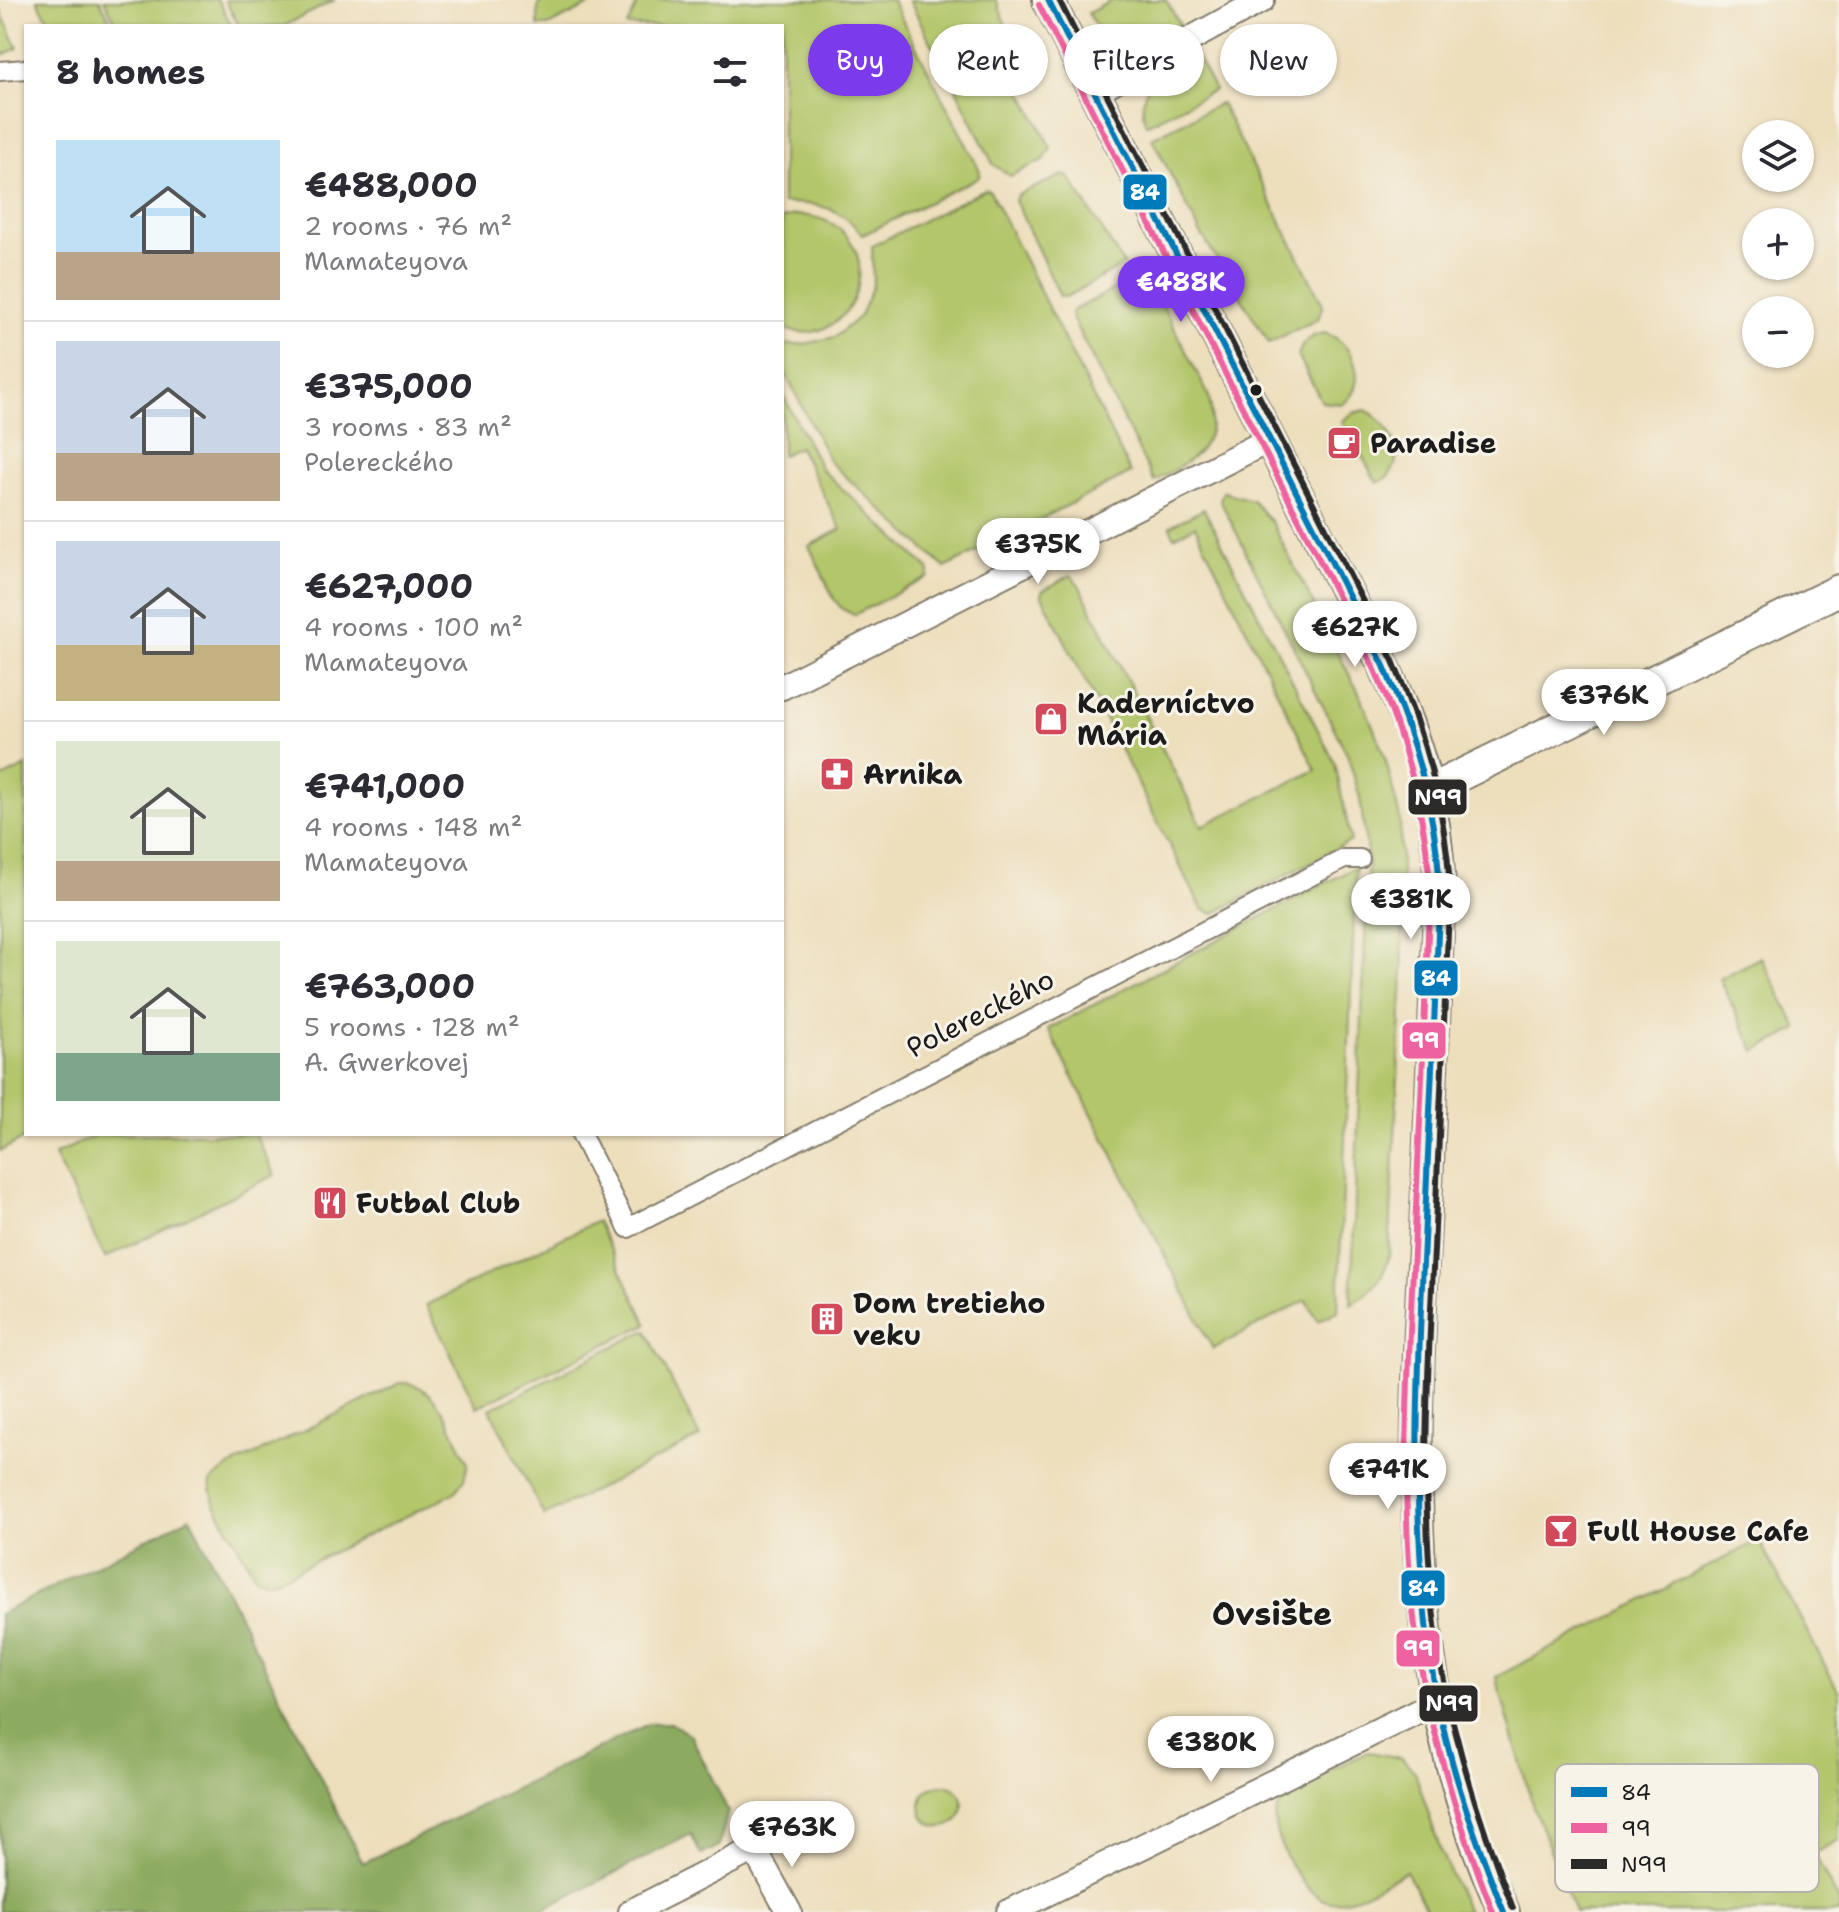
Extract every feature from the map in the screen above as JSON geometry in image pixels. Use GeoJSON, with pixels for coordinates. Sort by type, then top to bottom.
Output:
{"type":"FeatureCollection","features":[{"type":"Feature","properties":{"kind":"street"},"geometry":{"type":"LineString","coordinates":[[1048,0],[1064,30]]}},
{"type":"Feature","properties":{"kind":"street"},"geometry":{"type":"LineString","coordinates":[[1204,32],[1262,0]]}},
{"type":"Feature","properties":{"kind":"street"},"geometry":{"type":"LineString","coordinates":[[0,71],[24,69]]}},
{"type":"Feature","properties":{"kind":"street"},"geometry":{"type":"LineString","coordinates":[[1099,96],[1399,699],[1430,790],[1440,887],[1415,1512],[1423,1616],[1436,1702],[1469,1830],[1504,1912]]}},
{"type":"Feature","properties":{"kind":"street"},"geometry":{"type":"LineString","coordinates":[[784,686],[1271,439]]}},
{"type":"Feature","properties":{"kind":"street"},"geometry":{"type":"LineString","coordinates":[[1430,790],[1839,590]]}},
{"type":"Feature","properties":{"kind":"street","name":"Polereckého"},"geometry":{"type":"LineString","coordinates":[[582,1136],[628,1228],[1344,859],[1360,859]]}},
{"type":"Feature","properties":{"kind":"street"},"geometry":{"type":"LineString","coordinates":[[1009,1912],[1436,1702]]}},
{"type":"Feature","properties":{"kind":"street"},"geometry":{"type":"LineString","coordinates":[[631,1912],[754,1849],[789,1912]]}},
{"type":"Feature","properties":{"kind":"green space"},"geometry":{"type":"Polygon","coordinates":[[[37,0],[100,0],[112,24],[51,24],[37,0]]]}},
{"type":"Feature","properties":{"kind":"green space"},"geometry":{"type":"Polygon","coordinates":[[[104,0],[218,0],[231,24],[117,24],[104,0]]]}},
{"type":"Feature","properties":{"kind":"green space"},"geometry":{"type":"Polygon","coordinates":[[[225,0],[335,0],[288,24],[238,24],[225,0]]]}},
{"type":"Feature","properties":{"kind":"green space"},"geometry":{"type":"Polygon","coordinates":[[[543,0],[600,0],[552,24],[538,24],[538,6],[543,0]]]}},
{"type":"Feature","properties":{"kind":"green space"},"geometry":{"type":"Polygon","coordinates":[[[639,0],[892,0],[904,24],[808,24],[808,96],[913,96],[913,41],[929,72],[929,96],[941,96],[980,171],[979,177],[863,235],[846,218],[827,208],[784,203],[784,24],[628,24],[639,0]]]}},
{"type":"Feature","properties":{"kind":"green space"},"geometry":{"type":"Polygon","coordinates":[[[909,0],[996,0],[1006,24],[929,24],[929,38],[909,0]]]}},
{"type":"Feature","properties":{"kind":"green space"},"geometry":{"type":"Polygon","coordinates":[[[1113,0],[1166,0],[1179,24],[1095,24],[1088,13],[1113,0]]]}},
{"type":"Feature","properties":{"kind":"green space"},"geometry":{"type":"Polygon","coordinates":[[[0,10],[18,48],[0,56],[0,10]]]}},
{"type":"Feature","properties":{"kind":"green space"},"geometry":{"type":"Polygon","coordinates":[[[1204,70],[1215,90],[1204,96],[1204,70]]]}},
{"type":"Feature","properties":{"kind":"green space"},"geometry":{"type":"Polygon","coordinates":[[[959,96],[1024,96],[1051,148],[1044,160],[1010,176],[993,164],[959,96]]]}},
{"type":"Feature","properties":{"kind":"green space"},"geometry":{"type":"Polygon","coordinates":[[[1144,96],[1203,96],[1146,125],[1144,96]]]}},
{"type":"Feature","properties":{"kind":"green space"},"geometry":{"type":"Polygon","coordinates":[[[1221,103],[1323,305],[1318,319],[1269,343],[1200,232],[1152,138],[1221,103]]]}},
{"type":"Feature","properties":{"kind":"green space"},"geometry":{"type":"Polygon","coordinates":[[[1063,175],[1069,177],[1124,265],[1066,297],[1060,296],[1015,201],[1017,195],[1063,175]]]}},
{"type":"Feature","properties":{"kind":"green space"},"geometry":{"type":"Polygon","coordinates":[[[985,189],[990,191],[1131,473],[945,568],[830,462],[784,371],[784,345],[835,337],[860,316],[873,285],[872,246],[985,189]]]}},
{"type":"Feature","properties":{"kind":"green space"},"geometry":{"type":"Polygon","coordinates":[[[793,215],[826,221],[848,237],[858,259],[858,283],[850,306],[834,323],[811,332],[784,328],[784,218],[793,215]]]}},
{"type":"Feature","properties":{"kind":"green space"},"geometry":{"type":"Polygon","coordinates":[[[1146,273],[1208,394],[1211,412],[1208,438],[1201,449],[1181,466],[1154,481],[1071,316],[1072,311],[1146,273]]]}},
{"type":"Feature","properties":{"kind":"green space"},"geometry":{"type":"Polygon","coordinates":[[[1324,333],[1343,344],[1350,353],[1357,374],[1356,385],[1343,404],[1322,402],[1298,356],[1307,340],[1324,333]]]}},
{"type":"Feature","properties":{"kind":"green space"},"geometry":{"type":"Polygon","coordinates":[[[784,397],[822,470],[929,569],[929,577],[854,615],[842,609],[834,599],[809,546],[841,529],[799,447],[784,454],[784,397]]]}},
{"type":"Feature","properties":{"kind":"green space"},"geometry":{"type":"Polygon","coordinates":[[[1365,410],[1384,424],[1395,445],[1394,467],[1388,476],[1377,483],[1342,421],[1353,413],[1365,410]]]}},
{"type":"Feature","properties":{"kind":"green space"},"geometry":{"type":"Polygon","coordinates":[[[1223,492],[1252,500],[1272,523],[1363,701],[1385,757],[1400,819],[1403,974],[1389,1257],[1376,1285],[1351,1304],[1368,860],[1360,798],[1348,756],[1220,500],[1223,492]]]}},
{"type":"Feature","properties":{"kind":"green space"},"geometry":{"type":"Polygon","coordinates":[[[1204,509],[1335,763],[1351,841],[1213,914],[1202,909],[1041,594],[1071,575],[1079,585],[1202,826],[1316,770],[1195,526],[1174,537],[1170,526],[1204,509]]]}},
{"type":"Feature","properties":{"kind":"green space"},"geometry":{"type":"Polygon","coordinates":[[[24,767],[24,1136],[29,1136],[0,1151],[0,779],[24,767]]]}},
{"type":"Feature","properties":{"kind":"green space"},"geometry":{"type":"Polygon","coordinates":[[[1356,867],[1338,1311],[1318,1321],[1306,1300],[1213,1349],[1048,1029],[1356,867]]]}},
{"type":"Feature","properties":{"kind":"green space"},"geometry":{"type":"Polygon","coordinates":[[[1761,957],[1798,1029],[1755,1051],[1719,979],[1761,957]]]}},
{"type":"Feature","properties":{"kind":"green space"},"geometry":{"type":"Polygon","coordinates":[[[94,1136],[256,1136],[275,1175],[105,1258],[54,1155],[94,1136]]]}},
{"type":"Feature","properties":{"kind":"green space"},"geometry":{"type":"Polygon","coordinates":[[[597,1221],[647,1324],[477,1407],[426,1305],[597,1221]]]}},
{"type":"Feature","properties":{"kind":"green space"},"geometry":{"type":"Polygon","coordinates":[[[646,1330],[700,1437],[544,1516],[490,1409],[646,1330]]]}},
{"type":"Feature","properties":{"kind":"green space"},"geometry":{"type":"Polygon","coordinates":[[[400,1383],[425,1391],[443,1411],[468,1463],[464,1480],[454,1493],[282,1577],[266,1581],[256,1578],[214,1503],[210,1482],[227,1468],[400,1383]]]}},
{"type":"Feature","properties":{"kind":"green space"},"geometry":{"type":"Polygon","coordinates":[[[190,1517],[363,1863],[648,1724],[671,1723],[691,1736],[728,1811],[719,1846],[701,1855],[691,1834],[538,1912],[0,1912],[0,1614],[190,1517]]]}},
{"type":"Feature","properties":{"kind":"green space"},"geometry":{"type":"Polygon","coordinates":[[[1759,1540],[1839,1692],[1839,1840],[1819,1850],[1819,1764],[1555,1764],[1555,1862],[1533,1807],[1496,1677],[1759,1540]]]}},
{"type":"Feature","properties":{"kind":"green space"},"geometry":{"type":"Polygon","coordinates":[[[1368,1752],[1402,1758],[1415,1772],[1441,1852],[1467,1912],[1428,1912],[1406,1871],[1361,1895],[1333,1902],[1313,1893],[1295,1871],[1277,1833],[1275,1819],[1280,1804],[1302,1784],[1368,1752]]]}},
{"type":"Feature","properties":{"kind":"green space"},"geometry":{"type":"Polygon","coordinates":[[[942,1785],[957,1791],[963,1806],[957,1821],[942,1827],[927,1821],[921,1806],[927,1791],[942,1785]]]}},
{"type":"Feature","properties":{"kind":"green space"},"geometry":{"type":"Polygon","coordinates":[[[1819,1863],[1839,1902],[1839,1912],[1575,1912],[1567,1892],[1819,1892],[1819,1863]]]}},
{"type":"Feature","properties":{"kind":"transit line","name":"84"},"geometry":{"type":"LineString","coordinates":[[1048,0],[1384,666],[1422,774],[1434,829],[1440,887],[1418,1384],[1420,1548],[1430,1656],[1442,1722],[1469,1818],[1504,1912]]}},
{"type":"Feature","properties":{"kind":"transit line","name":"N99"},"geometry":{"type":"LineString","coordinates":[[1059,0],[1393,661],[1415,716],[1432,772],[1450,887],[1427,1403],[1429,1558],[1440,1660],[1453,1724],[1480,1817],[1513,1908]]}},
{"type":"Feature","properties":{"kind":"transit line","name":"99"},"geometry":{"type":"LineString","coordinates":[[1039,5],[1375,670],[1396,723],[1419,803],[1430,887],[1407,1405],[1409,1560],[1420,1662],[1433,1726],[1460,1820],[1493,1912]]}},
{"type":"Feature","properties":{"kind":"place","name":"Paradise"},"geometry":{"type":"Point","coordinates":[1344,443]}},
{"type":"Feature","properties":{"kind":"place","name":"Kaderníctvo Mária"},"geometry":{"type":"Point","coordinates":[1051,719]}},
{"type":"Feature","properties":{"kind":"place","name":"Arnika"},"geometry":{"type":"Point","coordinates":[837,774]}},
{"type":"Feature","properties":{"kind":"place","name":"Futbal Club"},"geometry":{"type":"Point","coordinates":[330,1203]}},
{"type":"Feature","properties":{"kind":"place","name":"Dom tretieho veku"},"geometry":{"type":"Point","coordinates":[827,1319]}},
{"type":"Feature","properties":{"kind":"place","name":"Full House Cafe"},"geometry":{"type":"Point","coordinates":[1561,1531]}},
{"type":"Feature","properties":{"kind":"district","name":"Ovsište"},"geometry":{"type":"Point","coordinates":[1272,1613]}}]}
